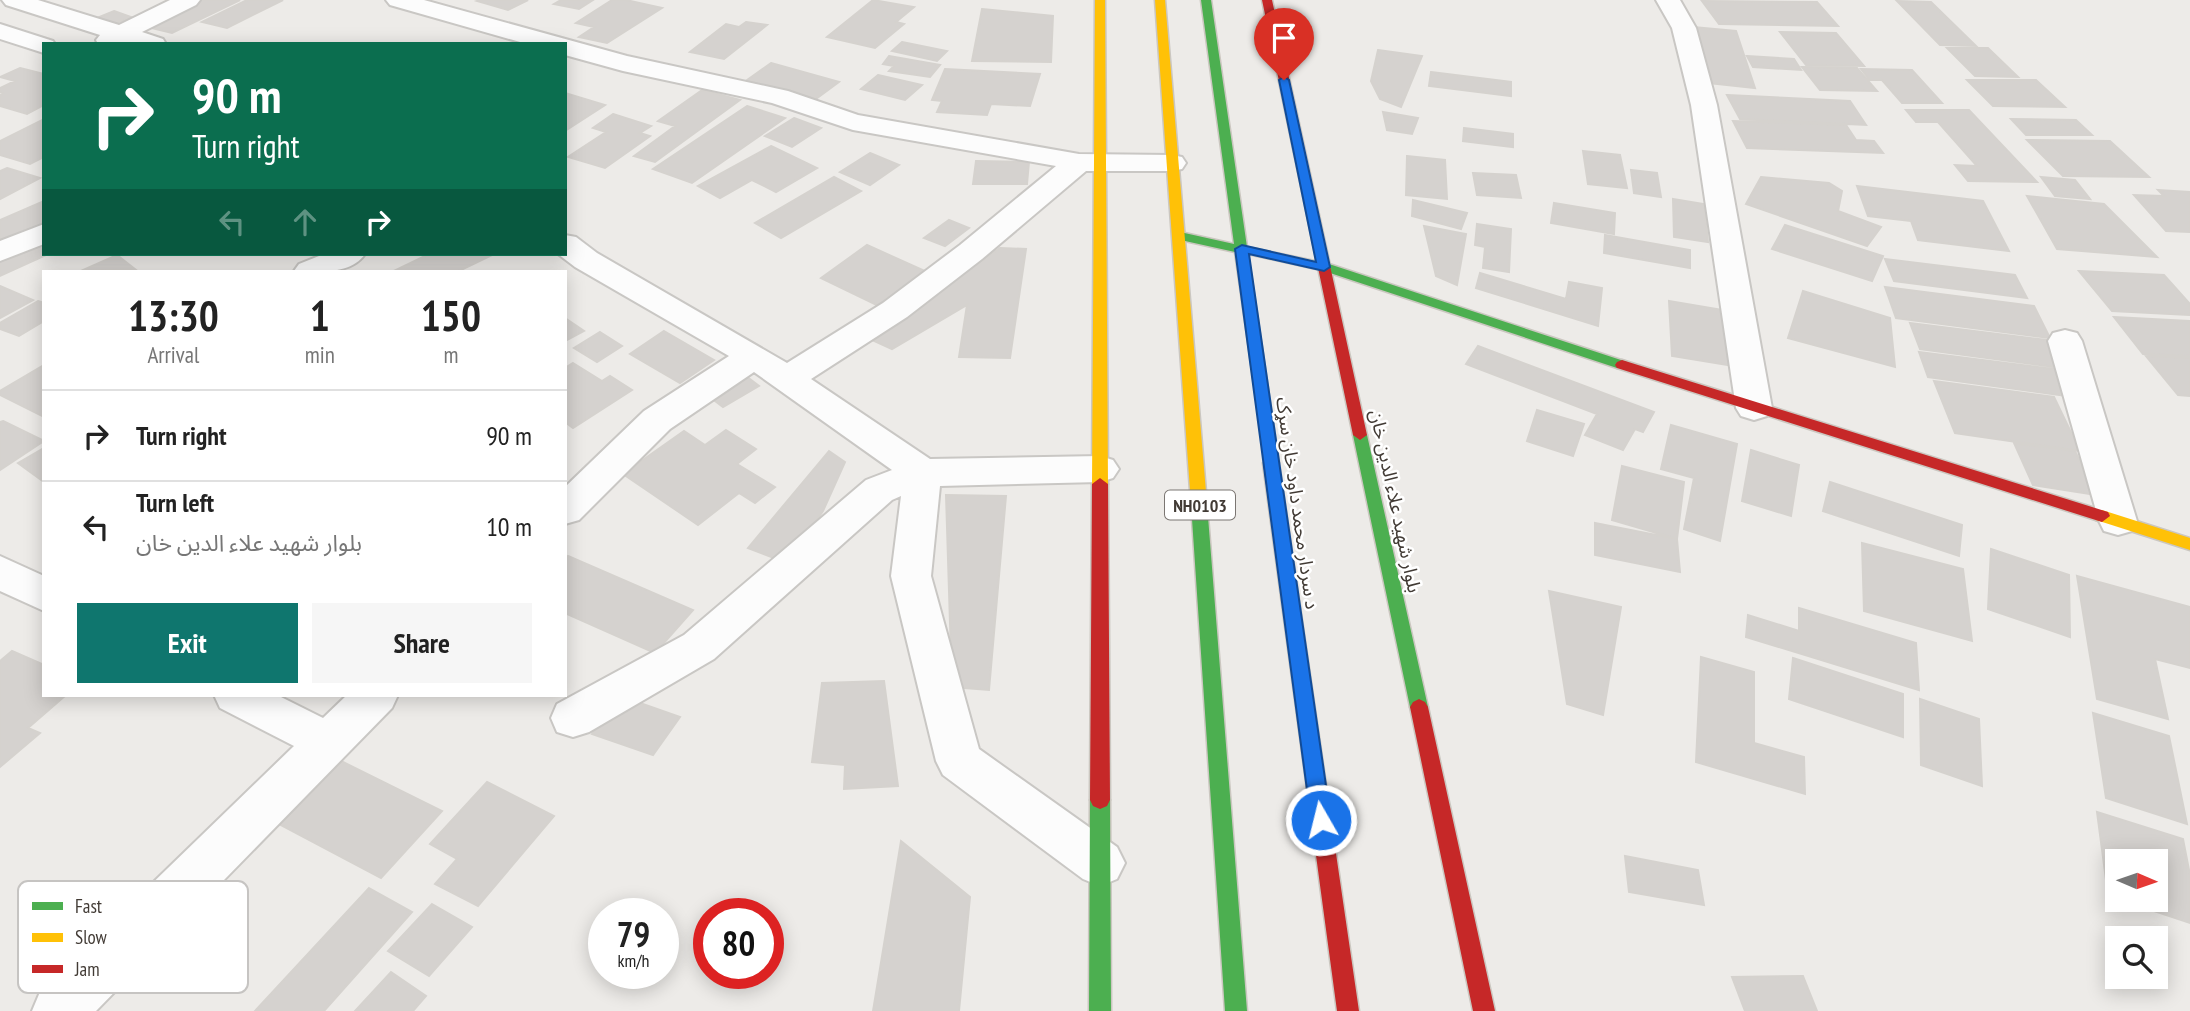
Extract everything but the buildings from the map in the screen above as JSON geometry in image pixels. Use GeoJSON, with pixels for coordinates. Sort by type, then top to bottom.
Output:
{"type":"FeatureCollection","features":[{"type":"Feature","properties":{"kind":"main road"},"geometry":{"type":"LineString","coordinates":[[1100,0],[1090,162],[1100,469],[1100,1011]]}},
{"type":"Feature","properties":{"kind":"main road","name":"NH0103"},"geometry":{"type":"LineString","coordinates":[[1160,0],[1180,236],[1236,1011]]}},
{"type":"Feature","properties":{"kind":"main road","name":"د سردار محمد داود خان سړک"},"geometry":{"type":"LineString","coordinates":[[1206,0],[1348,1011]]}},
{"type":"Feature","properties":{"kind":"main road","name":"بلوار شهید علاء الدین خان"},"geometry":{"type":"LineString","coordinates":[[1267,0],[1484,1011]]}},
{"type":"Feature","properties":{"kind":"main road"},"geometry":{"type":"LineString","coordinates":[[1180,236],[1324,267],[1754,408],[2190,544]]}},
{"type":"Feature","properties":{"kind":"street"},"geometry":{"type":"LineString","coordinates":[[14,0],[148,42]]}},
{"type":"Feature","properties":{"kind":"street"},"geometry":{"type":"LineString","coordinates":[[104,42],[188,0]]}},
{"type":"Feature","properties":{"kind":"street"},"geometry":{"type":"LineString","coordinates":[[398,0],[548,42]]}},
{"type":"Feature","properties":{"kind":"street"},"geometry":{"type":"LineString","coordinates":[[1668,0],[1685,28],[1704,105],[1754,408]]}},
{"type":"Feature","properties":{"kind":"street"},"geometry":{"type":"LineString","coordinates":[[0,31],[42,45]]}},
{"type":"Feature","properties":{"kind":"street"},"geometry":{"type":"LineString","coordinates":[[567,48],[622,63],[779,97],[853,122],[1090,162],[1172,163]]}},
{"type":"Feature","properties":{"kind":"street"},"geometry":{"type":"LineString","coordinates":[[567,508],[657,420],[895,310],[1090,162]]}},
{"type":"Feature","properties":{"kind":"street"},"geometry":{"type":"LineString","coordinates":[[0,252],[42,234]]}},
{"type":"Feature","properties":{"kind":"street"},"geometry":{"type":"LineString","coordinates":[[567,246],[586,260],[770,367],[923,473]]}},
{"type":"Feature","properties":{"kind":"street"},"geometry":{"type":"LineString","coordinates":[[312,270],[345,256]]}},
{"type":"Feature","properties":{"kind":"street"},"geometry":{"type":"LineString","coordinates":[[2065,341],[2118,522]]}},
{"type":"Feature","properties":{"kind":"street"},"geometry":{"type":"LineString","coordinates":[[573,718],[699,647],[879,490],[923,473],[1100,469]]}},
{"type":"Feature","properties":{"kind":"street"},"geometry":{"type":"LineString","coordinates":[[923,473],[911,576],[958,761],[1100,863]]}},
{"type":"Feature","properties":{"kind":"street"},"geometry":{"type":"LineString","coordinates":[[0,572],[42,595]]}},
{"type":"Feature","properties":{"kind":"street"},"geometry":{"type":"LineString","coordinates":[[240,697],[328,742]]}},
{"type":"Feature","properties":{"kind":"street"},"geometry":{"type":"LineString","coordinates":[[189,881],[374,697]]}},
{"type":"Feature","properties":{"kind":"street"},"geometry":{"type":"LineString","coordinates":[[59,1011],[77,993]]}},
{"type":"Feature","properties":{"kind":"traffic: fast"},"geometry":{"type":"LineString","coordinates":[[1206,0],[1271,463]]}},
{"type":"Feature","properties":{"kind":"traffic: fast"},"geometry":{"type":"LineString","coordinates":[[1180,236],[1324,267],[1622,365]]}},
{"type":"Feature","properties":{"kind":"traffic: fast"},"geometry":{"type":"LineString","coordinates":[[1360,435],[1419,707]]}},
{"type":"Feature","properties":{"kind":"traffic: fast"},"geometry":{"type":"LineString","coordinates":[[1199,504],[1236,1011]]}},
{"type":"Feature","properties":{"kind":"traffic: fast"},"geometry":{"type":"LineString","coordinates":[[1100,800],[1100,1011]]}},
{"type":"Feature","properties":{"kind":"traffic: slow"},"geometry":{"type":"LineString","coordinates":[[1100,0],[1100,484]]}},
{"type":"Feature","properties":{"kind":"traffic: slow"},"geometry":{"type":"LineString","coordinates":[[1160,0],[1199,504]]}},
{"type":"Feature","properties":{"kind":"traffic: slow"},"geometry":{"type":"LineString","coordinates":[[2102,516],[2190,544]]}},
{"type":"Feature","properties":{"kind":"traffic: jam"},"geometry":{"type":"LineString","coordinates":[[1267,0],[1360,435]]}},
{"type":"Feature","properties":{"kind":"traffic: jam"},"geometry":{"type":"LineString","coordinates":[[1622,365],[2102,516]]}},
{"type":"Feature","properties":{"kind":"traffic: jam"},"geometry":{"type":"LineString","coordinates":[[1271,463],[1348,1011]]}},
{"type":"Feature","properties":{"kind":"traffic: jam"},"geometry":{"type":"LineString","coordinates":[[1100,484],[1100,800]]}},
{"type":"Feature","properties":{"kind":"traffic: jam"},"geometry":{"type":"LineString","coordinates":[[1419,707],[1484,1011]]}},
{"type":"Feature","properties":{"kind":"route"},"geometry":{"type":"LineString","coordinates":[[1284,80],[1324,267],[1242,249],[1321,820]]}}]}
